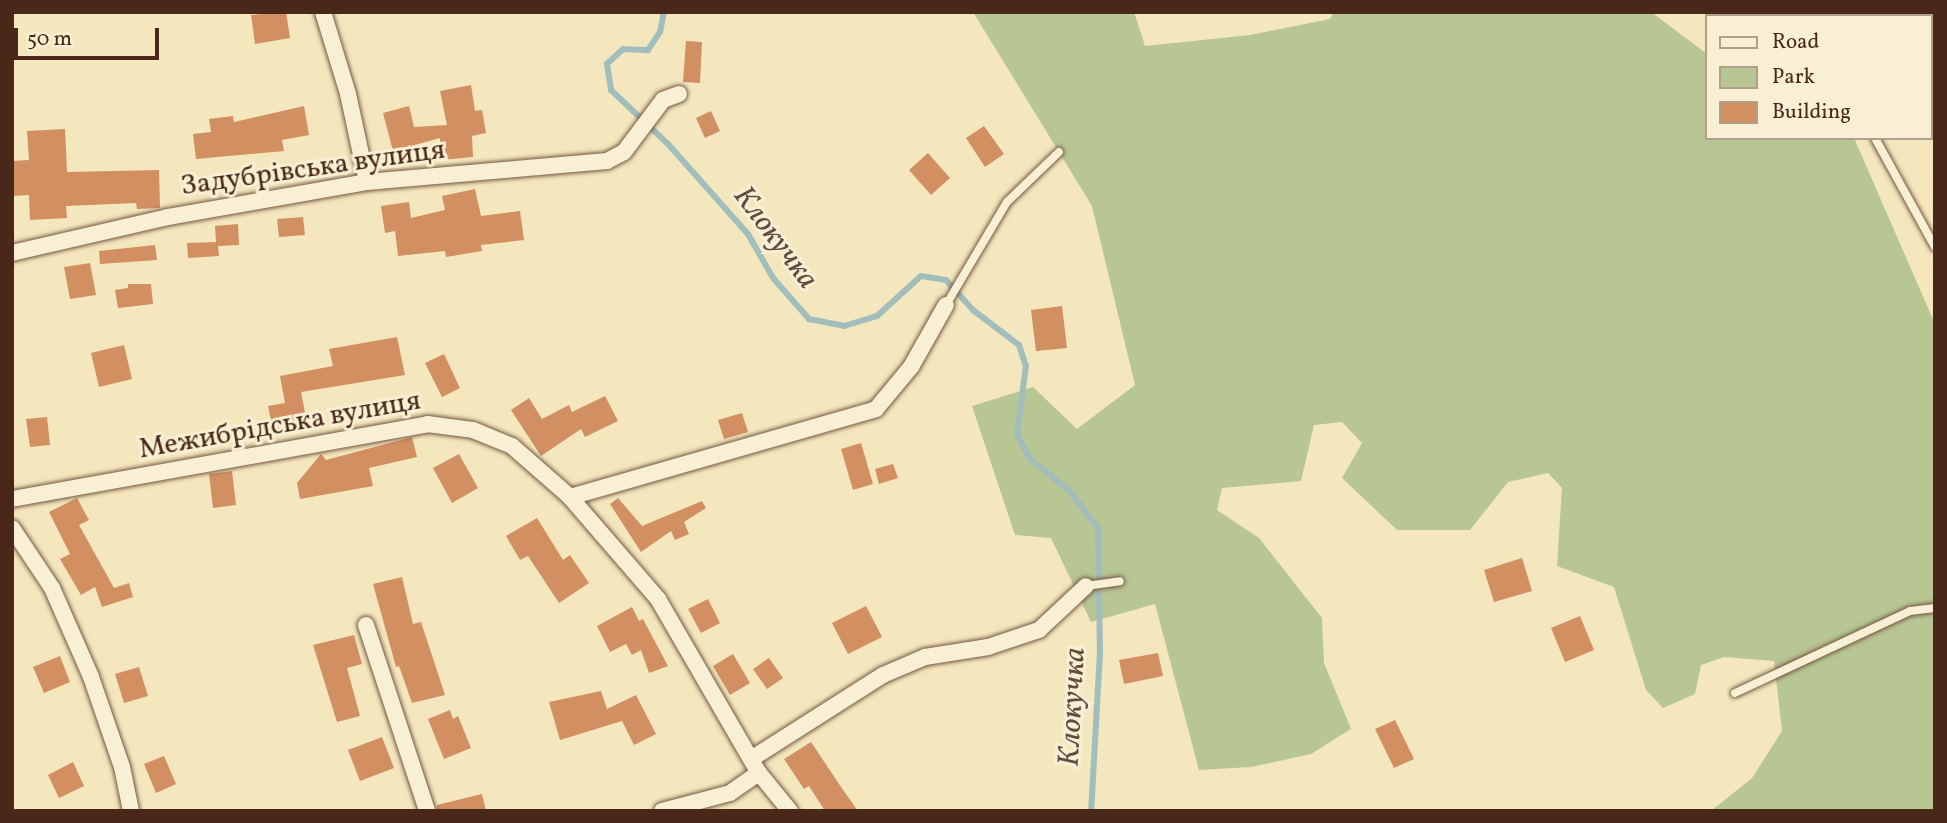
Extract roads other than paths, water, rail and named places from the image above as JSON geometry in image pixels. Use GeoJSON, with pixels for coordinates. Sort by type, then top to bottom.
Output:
{"type":"FeatureCollection","features":[{"type":"Feature","properties":{"kind":"street"},"geometry":{"type":"LineString","coordinates":[[323,12],[348,94],[367,182]]}},
{"type":"Feature","properties":{"kind":"street","name":"Задубрівська вулиця"},"geometry":{"type":"LineString","coordinates":[[12,253],[168,217],[367,182],[607,161],[624,152],[650,113],[679,94]]}},
{"type":"Feature","properties":{"kind":"street"},"geometry":{"type":"LineString","coordinates":[[570,497],[876,409],[911,367],[946,305]]}},
{"type":"Feature","properties":{"kind":"street","name":"Межибрідська вулиця"},"geometry":{"type":"LineString","coordinates":[[12,499],[427,424],[473,430],[512,446],[570,497],[658,598],[755,766],[790,811]]}},
{"type":"Feature","properties":{"kind":"street"},"geometry":{"type":"LineString","coordinates":[[12,528],[52,588],[91,677],[122,767],[131,811]]}},
{"type":"Feature","properties":{"kind":"street"},"geometry":{"type":"LineString","coordinates":[[662,811],[730,793],[755,766],[883,675],[925,657],[988,647],[1039,630],[1086,586]]}},
{"type":"Feature","properties":{"kind":"street"},"geometry":{"type":"LineString","coordinates":[[366,625],[427,811]]}},
{"type":"Feature","properties":{"kind":"lane"},"geometry":{"type":"LineString","coordinates":[[1876,140],[1935,247]]}},
{"type":"Feature","properties":{"kind":"lane"},"geometry":{"type":"LineString","coordinates":[[946,305],[1007,202],[1059,152]]}},
{"type":"Feature","properties":{"kind":"lane"},"geometry":{"type":"LineString","coordinates":[[1086,586],[1120,581]]}},
{"type":"Feature","properties":{"kind":"lane"},"geometry":{"type":"LineString","coordinates":[[1735,693],[1910,611],[1935,608]]}},
{"type":"Feature","properties":{"kind":"waterway","name":"Клокучка"},"geometry":{"type":"LineString","coordinates":[[664,12],[660,32],[648,50],[623,49],[607,64],[611,90],[668,144],[748,234],[773,278],[809,319],[844,326],[877,316],[921,276],[946,280],[973,310],[1019,345],[1026,366],[1017,434],[1030,459],[1069,490],[1098,528],[1100,652],[1091,811]]}}]}
